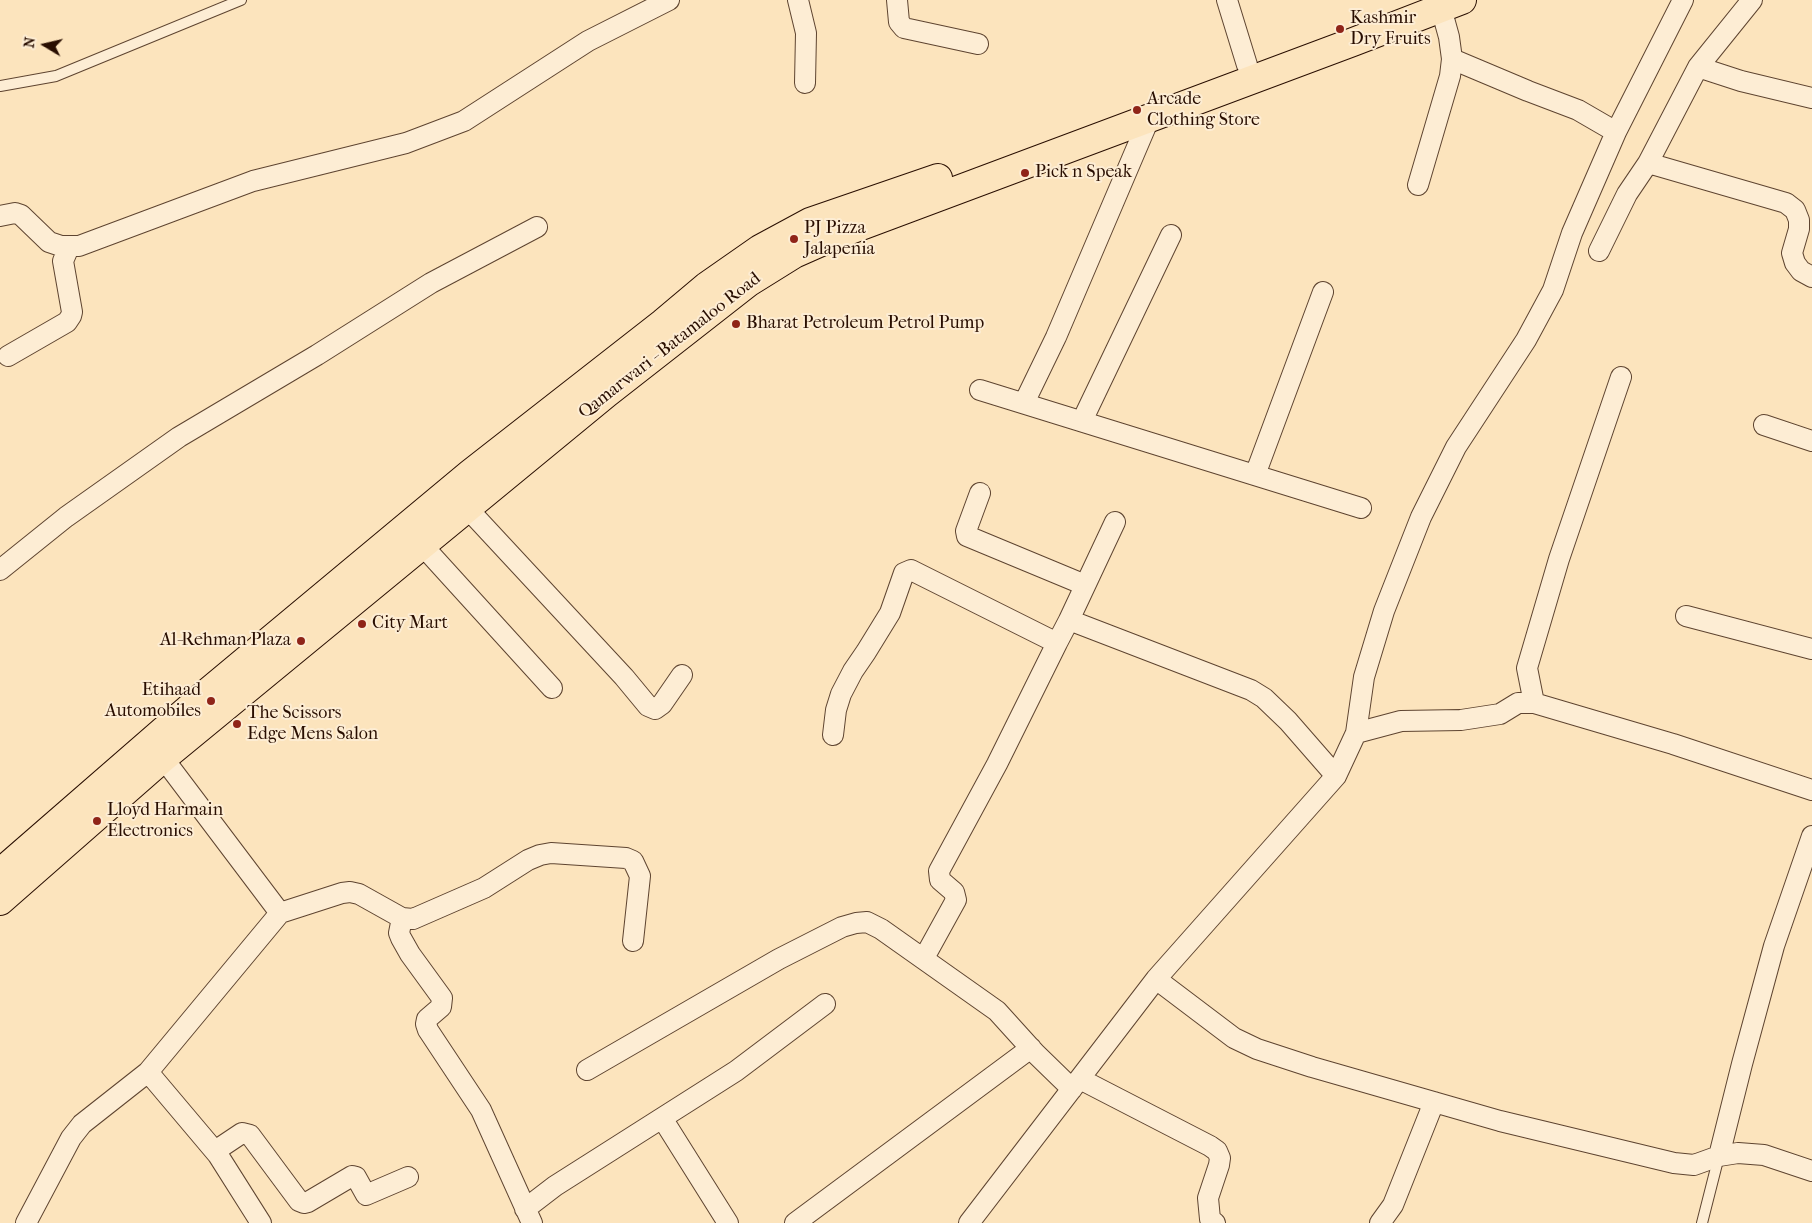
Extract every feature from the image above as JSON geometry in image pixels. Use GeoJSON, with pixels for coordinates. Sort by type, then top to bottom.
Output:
{"type":"FeatureCollection","features":[{"type":"Feature","properties":{"kind":"main road","name":"Qamarwari - Batamaloo Road"},"geometry":{"type":"LineString","coordinates":[[0,873],[201,698],[471,473],[663,323],[707,286],[760,249],[810,222],[1084,128],[1415,0]]}},
{"type":"Feature","properties":{"kind":"main road","name":"Qamarwari - Batamaloo Road"},"geometry":{"type":"LineString","coordinates":[[0,900],[163,758],[467,508],[700,320],[749,282],[794,254],[837,235],[1451,4]]}},
{"type":"Feature","properties":{"kind":"street"},"geometry":{"type":"LineString","coordinates":[[0,216],[15,213],[21,215],[49,242],[61,246],[79,246],[252,181],[406,143],[464,120],[588,41],[669,0]]}},
{"type":"Feature","properties":{"kind":"street"},"geometry":{"type":"LineString","coordinates":[[798,0],[806,33],[805,83]]}},
{"type":"Feature","properties":{"kind":"street"},"geometry":{"type":"LineString","coordinates":[[898,0],[899,22],[904,28],[978,44]]}},
{"type":"Feature","properties":{"kind":"street"},"geometry":{"type":"LineString","coordinates":[[1227,0],[1247,65]]}},
{"type":"Feature","properties":{"kind":"street"},"geometry":{"type":"LineString","coordinates":[[979,1220],[1076,1084],[1156,979],[1336,776],[1356,733],[1364,677],[1384,611],[1421,517],[1456,447],[1526,340],[1553,290],[1572,233],[1616,132],[1683,0]]}},
{"type":"Feature","properties":{"kind":"street"},"geometry":{"type":"LineString","coordinates":[[1599,251],[1627,194],[1648,163],[1698,68],[1752,0]]}},
{"type":"Feature","properties":{"kind":"street"},"geometry":{"type":"LineString","coordinates":[[1418,185],[1450,76],[1452,59],[1449,37],[1451,4]]}},
{"type":"Feature","properties":{"kind":"street"},"geometry":{"type":"LineString","coordinates":[[1452,59],[1578,110],[1616,132]]}},
{"type":"Feature","properties":{"kind":"street"},"geometry":{"type":"LineString","coordinates":[[1698,68],[1812,98]]}},
{"type":"Feature","properties":{"kind":"street"},"geometry":{"type":"LineString","coordinates":[[1024,403],[1056,337],[1148,119]]}},
{"type":"Feature","properties":{"kind":"street"},"geometry":{"type":"LineString","coordinates":[[1648,163],[1786,203],[1795,210],[1799,220],[1792,253],[1795,263],[1801,271],[1812,277]]}},
{"type":"Feature","properties":{"kind":"street"},"geometry":{"type":"LineString","coordinates":[[0,570],[66,517],[179,437],[317,355],[431,283],[537,227]]}},
{"type":"Feature","properties":{"kind":"street"},"geometry":{"type":"LineString","coordinates":[[1082,421],[1171,235]]}},
{"type":"Feature","properties":{"kind":"street"},"geometry":{"type":"LineString","coordinates":[[8,356],[67,322],[71,316],[72,312],[63,261],[69,247]]}},
{"type":"Feature","properties":{"kind":"street"},"geometry":{"type":"LineString","coordinates":[[1255,475],[1323,292]]}},
{"type":"Feature","properties":{"kind":"street"},"geometry":{"type":"LineString","coordinates":[[1534,703],[1527,668],[1559,559],[1621,377]]}},
{"type":"Feature","properties":{"kind":"street"},"geometry":{"type":"LineString","coordinates":[[980,390],[1361,508]]}},
{"type":"Feature","properties":{"kind":"street"},"geometry":{"type":"LineString","coordinates":[[1764,425],[1812,441]]}},
{"type":"Feature","properties":{"kind":"street"},"geometry":{"type":"LineString","coordinates":[[980,493],[966,531],[967,536],[1086,585]]}},
{"type":"Feature","properties":{"kind":"street"},"geometry":{"type":"LineString","coordinates":[[467,508],[624,677],[648,706],[655,709],[662,704],[682,675]]}},
{"type":"Feature","properties":{"kind":"street"},"geometry":{"type":"LineString","coordinates":[[924,958],[956,900],[954,892],[940,880],[940,871],[997,764],[1069,620],[1115,522]]}},
{"type":"Feature","properties":{"kind":"street"},"geometry":{"type":"LineString","coordinates":[[422,545],[552,688]]}},
{"type":"Feature","properties":{"kind":"street"},"geometry":{"type":"LineString","coordinates":[[832,735],[841,694],[853,671],[890,613],[901,578],[906,571],[917,572],[1057,644]]}},
{"type":"Feature","properties":{"kind":"street"},"geometry":{"type":"LineString","coordinates":[[1686,616],[1812,649]]}},
{"type":"Feature","properties":{"kind":"street"},"geometry":{"type":"LineString","coordinates":[[1069,620],[1251,690],[1264,698],[1288,721],[1336,776]]}},
{"type":"Feature","properties":{"kind":"street"},"geometry":{"type":"LineString","coordinates":[[1356,733],[1401,721],[1461,720],[1500,714],[1518,703],[1534,703],[1673,744],[1812,790]]}},
{"type":"Feature","properties":{"kind":"street"},"geometry":{"type":"LineString","coordinates":[[163,758],[280,913]]}},
{"type":"Feature","properties":{"kind":"street"},"geometry":{"type":"LineString","coordinates":[[1719,1156],[1774,946],[1812,836]]}},
{"type":"Feature","properties":{"kind":"street"},"geometry":{"type":"LineString","coordinates":[[26,1223],[71,1138],[82,1124],[148,1072],[280,913],[350,892],[359,894],[402,918],[413,918],[484,888],[528,860],[540,855],[551,853],[626,858],[633,861],[640,876],[633,941]]}},
{"type":"Feature","properties":{"kind":"street"},"geometry":{"type":"LineString","coordinates":[[402,918],[399,933],[401,938],[410,954],[440,995],[442,1001],[441,1007],[428,1019],[426,1024],[428,1030],[481,1110],[529,1216],[555,1186],[736,1071],[825,1004]]}},
{"type":"Feature","properties":{"kind":"street"},"geometry":{"type":"LineString","coordinates":[[587,1070],[778,959],[849,925],[867,922],[881,929],[924,958],[997,1011],[1030,1048],[1076,1084],[1210,1146],[1217,1151],[1220,1158],[1219,1165],[1208,1198],[1210,1219],[1215,1223]]}},
{"type":"Feature","properties":{"kind":"street"},"geometry":{"type":"LineString","coordinates":[[1156,979],[1234,1038],[1257,1049],[1312,1067],[1500,1122],[1674,1163],[1694,1165],[1719,1156],[1738,1153],[1764,1155],[1812,1171]]}},
{"type":"Feature","properties":{"kind":"street"},"geometry":{"type":"LineString","coordinates":[[795,1223],[1030,1048]]}},
{"type":"Feature","properties":{"kind":"street"},"geometry":{"type":"LineString","coordinates":[[148,1072],[215,1151],[261,1223]]}},
{"type":"Feature","properties":{"kind":"street"},"geometry":{"type":"LineString","coordinates":[[1380,1223],[1393,1205],[1434,1102]]}},
{"type":"Feature","properties":{"kind":"street"},"geometry":{"type":"LineString","coordinates":[[662,1118],[728,1223]]}},
{"type":"Feature","properties":{"kind":"street"},"geometry":{"type":"LineString","coordinates":[[215,1151],[242,1133],[250,1135],[299,1201],[304,1203],[354,1176],[366,1196],[408,1177]]}},
{"type":"Feature","properties":{"kind":"lane"},"geometry":{"type":"LineString","coordinates":[[0,86],[56,76],[241,0]]}},
{"type":"Feature","properties":{"kind":"lane"},"geometry":{"type":"LineString","coordinates":[[1702,1223],[1719,1156]]}},
{"type":"Feature","properties":{"kind":"place","name":"Kashmir Dry Fruits"},"geometry":{"type":"Point","coordinates":[1340,29]}},
{"type":"Feature","properties":{"kind":"place","name":"Arcade Clothing Store"},"geometry":{"type":"Point","coordinates":[1137,110]}},
{"type":"Feature","properties":{"kind":"place","name":"Pick n Speak"},"geometry":{"type":"Point","coordinates":[1025,173]}},
{"type":"Feature","properties":{"kind":"place","name":"PJ Pizza Jalapenia"},"geometry":{"type":"Point","coordinates":[794,239]}},
{"type":"Feature","properties":{"kind":"place","name":"Bharat Petroleum Petrol Pump"},"geometry":{"type":"Point","coordinates":[736,324]}},
{"type":"Feature","properties":{"kind":"place","name":"City Mart"},"geometry":{"type":"Point","coordinates":[362,624]}},
{"type":"Feature","properties":{"kind":"place","name":"Al-Rehman Plaza"},"geometry":{"type":"Point","coordinates":[301,641]}},
{"type":"Feature","properties":{"kind":"place","name":"Etihaad Automobiles"},"geometry":{"type":"Point","coordinates":[211,701]}},
{"type":"Feature","properties":{"kind":"place","name":"The Scissors Edge Mens Salon"},"geometry":{"type":"Point","coordinates":[237,724]}},
{"type":"Feature","properties":{"kind":"place","name":"Lloyd Harmain Electronics"},"geometry":{"type":"Point","coordinates":[97,821]}}]}
